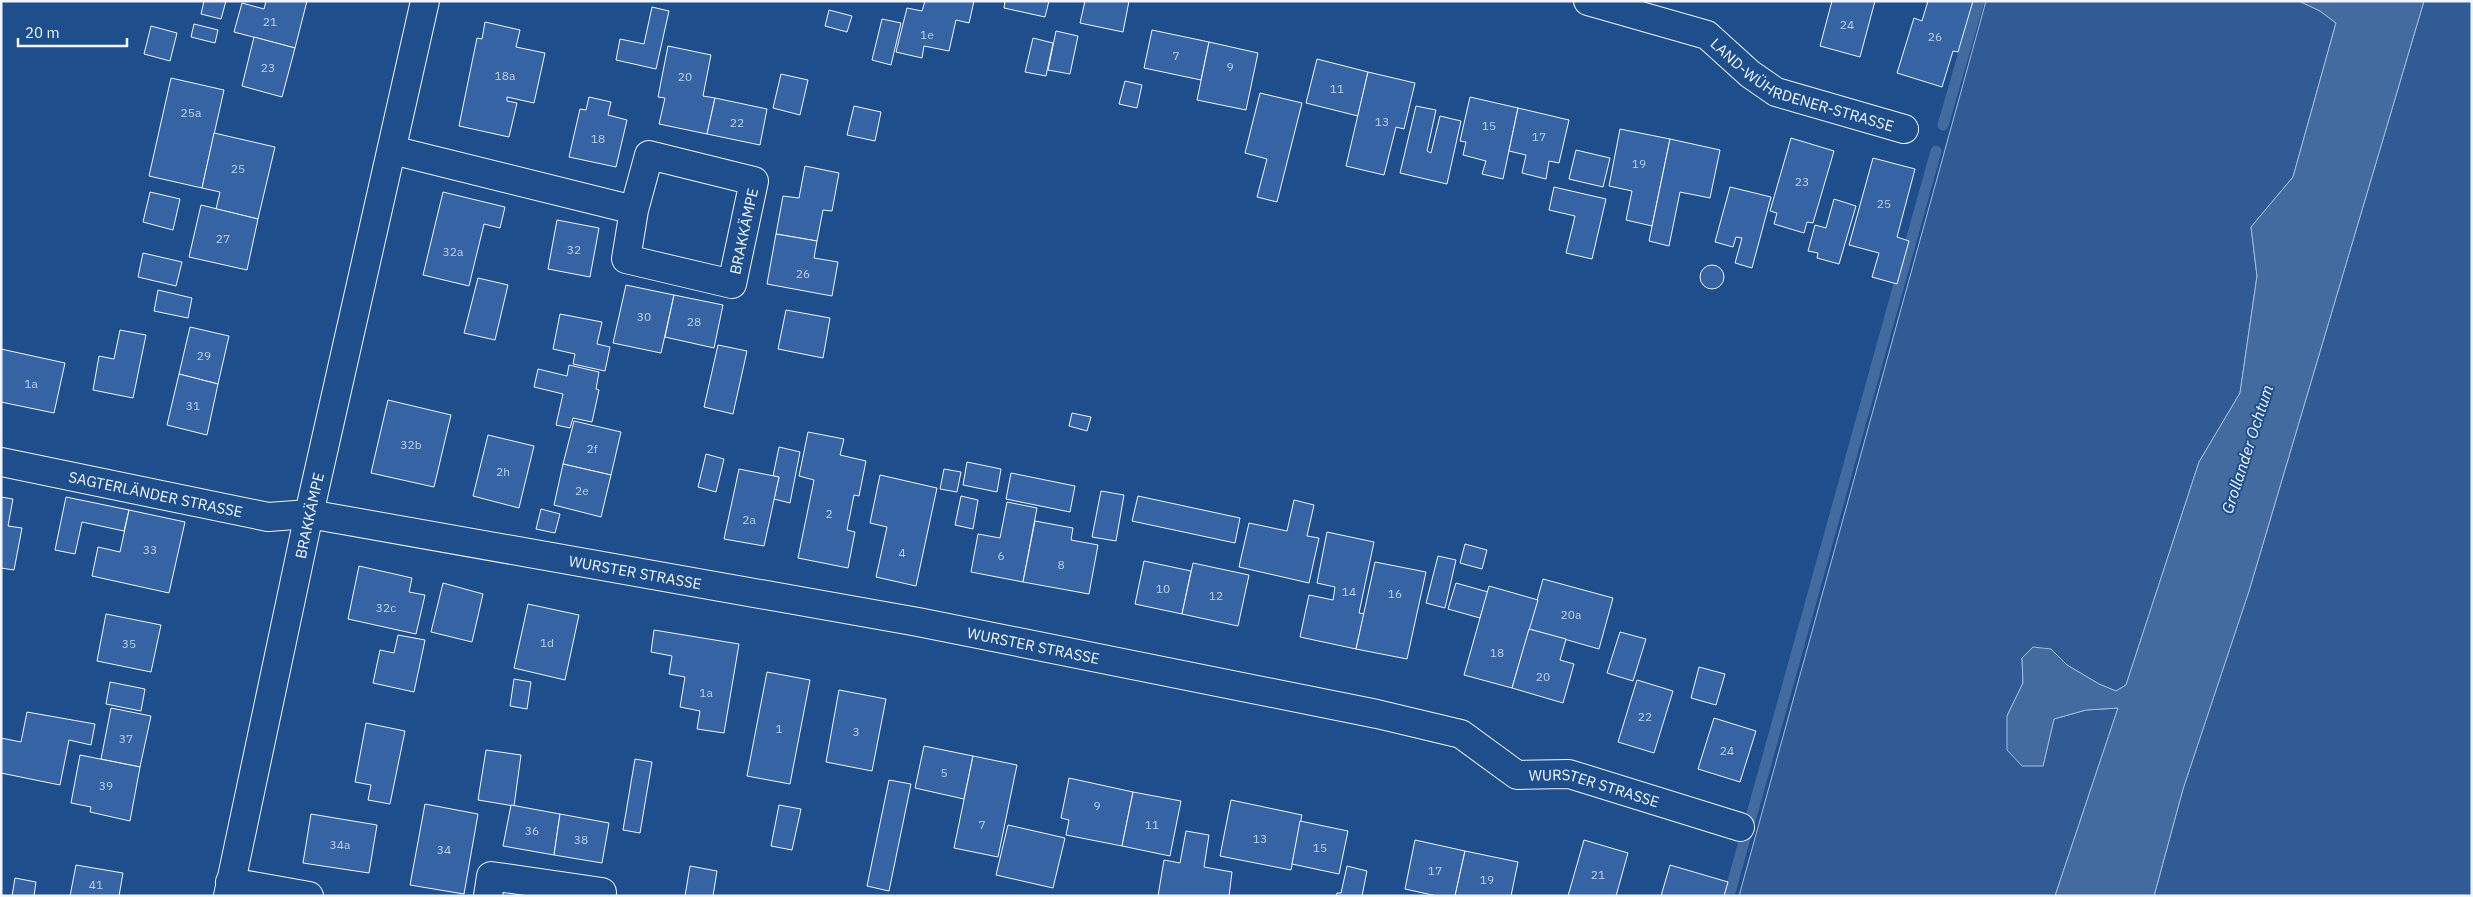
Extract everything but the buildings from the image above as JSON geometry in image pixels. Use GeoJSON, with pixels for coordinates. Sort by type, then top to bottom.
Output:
{"type":"FeatureCollection","features":[{"type":"Feature","properties":{"kind":"street","name":"BRAKKÄMPE"},"geometry":{"type":"LineString","coordinates":[[309,896],[229,889],[309,514],[425,1]]}},
{"type":"Feature","properties":{"kind":"street","name":"LAND-WÜHRDENER-STRASSE"},"geometry":{"type":"LineString","coordinates":[[1588,1],[1707,35],[1750,74],[1776,92],[1904,129]]}},
{"type":"Feature","properties":{"kind":"street"},"geometry":{"type":"LineString","coordinates":[[392,150],[634,210]]}},
{"type":"Feature","properties":{"kind":"street","name":"BRAKKÄMPE"},"geometry":{"type":"LineString","coordinates":[[649,155],[754,181],[732,284],[626,259],[634,210],[649,155]]}},
{"type":"Feature","properties":{"kind":"street","name":"SAGTERLÄNDER STRASSE"},"geometry":{"type":"LineString","coordinates":[[1,462],[268,517],[309,514]]}},
{"type":"Feature","properties":{"kind":"street","name":"WURSTER STRASSE"},"geometry":{"type":"LineString","coordinates":[[309,514],[918,622],[1377,714],[1461,734],[1517,775],[1569,774],[1740,827]]}},
{"type":"Feature","properties":{"kind":"street"},"geometry":{"type":"LineString","coordinates":[[488,896],[492,876],[602,892],[602,896]]}},
{"type":"Feature","properties":{"kind":"shaded area"},"geometry":{"type":"Polygon","coordinates":[[[1986,1],[2299,1],[2320,11],[2336,23],[2293,177],[2251,227],[2257,276],[2240,393],[2199,462],[2126,685],[2116,691],[2099,684],[2067,665],[2051,649],[2022,658],[2023,683],[2007,716],[2043,766],[2054,719],[2086,710],[2118,708],[2055,896],[1739,896],[1986,1]]]}},
{"type":"Feature","properties":{"kind":"shaded area"},"geometry":{"type":"Polygon","coordinates":[[[2424,1],[2472,1],[2472,896],[2154,896],[2183,789],[2249,591],[2424,1]]]}},
{"type":"Feature","properties":{"kind":"water","name":"Grollander Ochtum"},"geometry":{"type":"Polygon","coordinates":[[[2299,1],[2424,1],[2249,591],[2183,789],[2154,896],[2055,896],[2118,708],[2086,710],[2054,719],[2043,766],[2022,766],[2007,750],[2007,716],[2023,683],[2022,658],[2033,647],[2051,649],[2067,665],[2099,684],[2116,691],[2126,685],[2199,462],[2240,393],[2257,276],[2251,227],[2293,177],[2336,23],[2320,11],[2299,1]]]}},
{"type":"Feature","properties":{"kind":"waterway"},"geometry":{"type":"LineString","coordinates":[[1943,125],[1979,1]]}},
{"type":"Feature","properties":{"kind":"waterway"},"geometry":{"type":"LineString","coordinates":[[1750,821],[1936,151]]}},
{"type":"Feature","properties":{"kind":"waterway"},"geometry":{"type":"LineString","coordinates":[[1729,896],[1745,838]]}}]}
